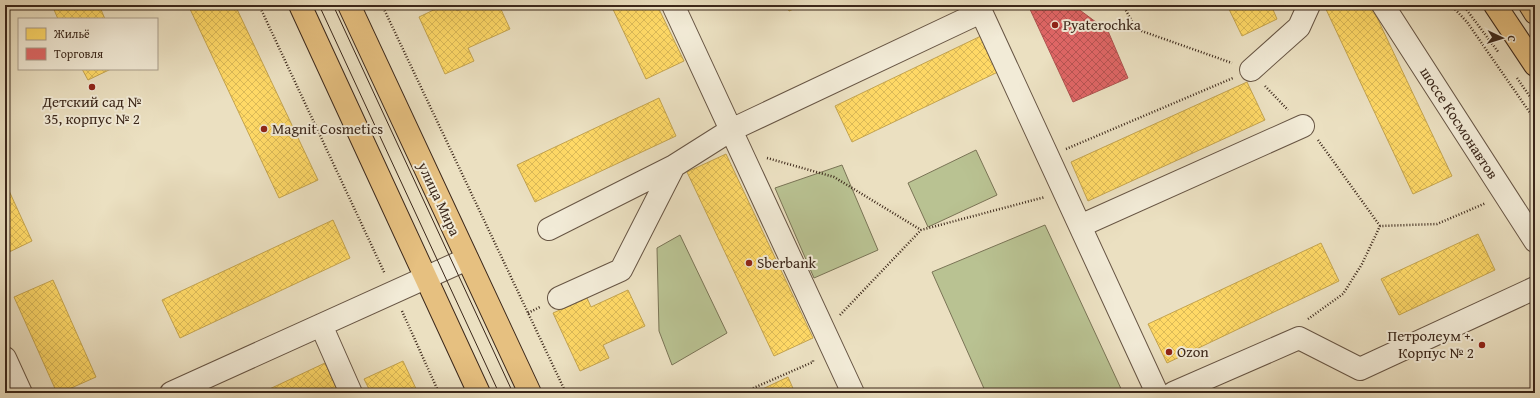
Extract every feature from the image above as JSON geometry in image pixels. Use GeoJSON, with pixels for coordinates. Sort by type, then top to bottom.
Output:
{"type":"FeatureCollection","features":[{"type":"Feature","properties":{"kind":"main road"},"geometry":{"type":"LineString","coordinates":[[300,5],[480,393]]}},
{"type":"Feature","properties":{"kind":"main road","name":"улица Мира"},"geometry":{"type":"LineString","coordinates":[[349,5],[530,393]]}},
{"type":"Feature","properties":{"kind":"main road"},"geometry":{"type":"LineString","coordinates":[[1495,5],[1535,65]]}},
{"type":"Feature","properties":{"kind":"main road"},"geometry":{"type":"LineString","coordinates":[[1530,5],[1535,13]]}},
{"type":"Feature","properties":{"kind":"street"},"geometry":{"type":"LineString","coordinates":[[673,5],[853,393]]}},
{"type":"Feature","properties":{"kind":"street"},"geometry":{"type":"LineString","coordinates":[[1251,70],[1300,27],[1309,5]]}},
{"type":"Feature","properties":{"kind":"street","name":"шоссе Космонавтов"},"geometry":{"type":"LineString","coordinates":[[1382,5],[1535,241]]}},
{"type":"Feature","properties":{"kind":"street"},"geometry":{"type":"LineString","coordinates":[[549,230],[674,166],[730,130],[980,8],[1157,393]]}},
{"type":"Feature","properties":{"kind":"street"},"geometry":{"type":"LineString","coordinates":[[1080,226],[1303,126]]}},
{"type":"Feature","properties":{"kind":"street"},"geometry":{"type":"LineString","coordinates":[[559,298],[621,270],[674,166]]}},
{"type":"Feature","properties":{"kind":"street"},"geometry":{"type":"LineString","coordinates":[[171,393],[467,259]]}},
{"type":"Feature","properties":{"kind":"street"},"geometry":{"type":"LineString","coordinates":[[1173,393],[1299,338],[1360,369],[1535,288]]}},
{"type":"Feature","properties":{"kind":"street"},"geometry":{"type":"LineString","coordinates":[[321,325],[351,393]]}},
{"type":"Feature","properties":{"kind":"street"},"geometry":{"type":"LineString","coordinates":[[5,358],[21,393]]}},
{"type":"Feature","properties":{"kind":"path"},"geometry":{"type":"LineString","coordinates":[[259,5],[394,293],[438,393]]}},
{"type":"Feature","properties":{"kind":"path"},"geometry":{"type":"LineString","coordinates":[[382,5],[566,393]]}},
{"type":"Feature","properties":{"kind":"path"},"geometry":{"type":"LineString","coordinates":[[1123,5],[1136,29],[1251,70],[1316,138],[1380,226]]}},
{"type":"Feature","properties":{"kind":"path"},"geometry":{"type":"LineString","coordinates":[[1450,5],[1467,22],[1535,120]]}},
{"type":"Feature","properties":{"kind":"path"},"geometry":{"type":"LineString","coordinates":[[1463,5],[1503,59]]}},
{"type":"Feature","properties":{"kind":"path"},"geometry":{"type":"LineString","coordinates":[[1048,157],[1251,70]]}},
{"type":"Feature","properties":{"kind":"path"},"geometry":{"type":"LineString","coordinates":[[1512,72],[1535,104]]}},
{"type":"Feature","properties":{"kind":"path"},"geometry":{"type":"LineString","coordinates":[[766,158],[834,177],[921,230]]}},
{"type":"Feature","properties":{"kind":"path"},"geometry":{"type":"LineString","coordinates":[[742,393],[813,362],[824,331],[921,230],[1064,192]]}},
{"type":"Feature","properties":{"kind":"path"},"geometry":{"type":"LineString","coordinates":[[1380,226],[1437,224],[1486,203]]}},
{"type":"Feature","properties":{"kind":"path"},"geometry":{"type":"LineString","coordinates":[[1299,338],[1303,323],[1343,294],[1362,264],[1380,226]]}},
{"type":"Feature","properties":{"kind":"green space"},"geometry":{"type":"Polygon","coordinates":[[[976,150],[997,195],[928,227],[908,183],[976,150]]]}},
{"type":"Feature","properties":{"kind":"green space"},"geometry":{"type":"Polygon","coordinates":[[[842,165],[878,250],[814,278],[775,188],[842,165]]]}},
{"type":"Feature","properties":{"kind":"green space"},"geometry":{"type":"Polygon","coordinates":[[[1045,225],[1123,393],[986,393],[932,272],[1045,225]]]}},
{"type":"Feature","properties":{"kind":"green space"},"geometry":{"type":"Polygon","coordinates":[[[680,235],[727,333],[672,365],[659,331],[657,248],[680,235]]]}},
{"type":"Feature","properties":{"kind":"building: Жильё"},"geometry":{"type":"Polygon","coordinates":[[[52,5],[99,5],[105,18],[58,18],[52,5]]]}},
{"type":"Feature","properties":{"kind":"building: Жильё"},"geometry":{"type":"Polygon","coordinates":[[[199,5],[235,5],[318,180],[279,198],[190,9],[199,5]]]}},
{"type":"Feature","properties":{"kind":"building: Жильё"},"geometry":{"type":"Polygon","coordinates":[[[444,5],[454,5],[457,11],[469,5],[499,5],[510,29],[468,48],[474,61],[445,74],[419,17],[444,5]]]}},
{"type":"Feature","properties":{"kind":"building: Жильё"},"geometry":{"type":"Polygon","coordinates":[[[611,5],[657,5],[684,61],[646,79],[611,5]]]}},
{"type":"Feature","properties":{"kind":"building: Жильё"},"geometry":{"type":"Polygon","coordinates":[[[786,5],[803,5],[789,11],[786,5]]]}},
{"type":"Feature","properties":{"kind":"building: Жильё"},"geometry":{"type":"Polygon","coordinates":[[[1227,5],[1271,5],[1277,19],[1242,36],[1227,5]]]}},
{"type":"Feature","properties":{"kind":"building: Жильё"},"geometry":{"type":"Polygon","coordinates":[[[1324,5],[1371,5],[1452,176],[1413,194],[1324,5]]]}},
{"type":"Feature","properties":{"kind":"building: Жильё"},"geometry":{"type":"Polygon","coordinates":[[[983,35],[1000,71],[852,142],[835,106],[983,35]]]}},
{"type":"Feature","properties":{"kind":"building: Жильё"},"geometry":{"type":"Polygon","coordinates":[[[83,70],[109,70],[88,80],[83,70]]]}},
{"type":"Feature","properties":{"kind":"building: Жильё"},"geometry":{"type":"Polygon","coordinates":[[[1247,82],[1265,120],[1088,201],[1071,162],[1247,82]]]}},
{"type":"Feature","properties":{"kind":"building: Жильё"},"geometry":{"type":"Polygon","coordinates":[[[659,98],[676,136],[535,202],[517,165],[659,98]]]}},
{"type":"Feature","properties":{"kind":"building: Жильё"},"geometry":{"type":"Polygon","coordinates":[[[726,154],[813,338],[774,356],[687,172],[726,154]]]}},
{"type":"Feature","properties":{"kind":"building: Жильё"},"geometry":{"type":"Polygon","coordinates":[[[5,182],[32,241],[5,254],[5,182]]]}},
{"type":"Feature","properties":{"kind":"building: Жильё"},"geometry":{"type":"Polygon","coordinates":[[[333,220],[350,258],[180,338],[162,300],[333,220]]]}},
{"type":"Feature","properties":{"kind":"building: Жильё"},"geometry":{"type":"Polygon","coordinates":[[[1478,234],[1495,270],[1399,315],[1381,279],[1478,234]]]}},
{"type":"Feature","properties":{"kind":"building: Жильё"},"geometry":{"type":"Polygon","coordinates":[[[1321,243],[1339,281],[1167,363],[1148,324],[1321,243]]]}},
{"type":"Feature","properties":{"kind":"building: Жильё"},"geometry":{"type":"Polygon","coordinates":[[[53,280],[96,377],[60,393],[57,393],[14,297],[53,280]]]}},
{"type":"Feature","properties":{"kind":"building: Жильё"},"geometry":{"type":"Polygon","coordinates":[[[628,290],[645,326],[603,345],[609,358],[580,371],[553,313],[587,298],[591,307],[628,290]]]}},
{"type":"Feature","properties":{"kind":"building: Жильё"},"geometry":{"type":"Polygon","coordinates":[[[403,361],[418,393],[371,393],[364,379],[403,361]]]}},
{"type":"Feature","properties":{"kind":"building: Жильё"},"geometry":{"type":"Polygon","coordinates":[[[325,363],[339,393],[261,393],[325,363]]]}},
{"type":"Feature","properties":{"kind":"building: Жильё"},"geometry":{"type":"Polygon","coordinates":[[[788,377],[795,393],[754,393],[788,377]]]}},
{"type":"Feature","properties":{"kind":"building: Торговля"},"geometry":{"type":"Polygon","coordinates":[[[1028,5],[1073,5],[1108,31],[1128,78],[1073,102],[1028,5]]]}},
{"type":"Feature","properties":{"kind":"tram line"},"geometry":{"type":"LineString","coordinates":[[319,5],[499,393]]}},
{"type":"Feature","properties":{"kind":"tram line"},"geometry":{"type":"LineString","coordinates":[[333,5],[513,393]]}},
{"type":"Feature","properties":{"kind":"place","name":"Pyaterochka"},"geometry":{"type":"Point","coordinates":[1055,25]}},
{"type":"Feature","properties":{"kind":"place","name":"Детский сад № 35, корпус № 2"},"geometry":{"type":"Point","coordinates":[92,87]}},
{"type":"Feature","properties":{"kind":"place","name":"Magnit Cosmetics"},"geometry":{"type":"Point","coordinates":[264,129]}},
{"type":"Feature","properties":{"kind":"place","name":"Sberbank"},"geometry":{"type":"Point","coordinates":[749,263]}},
{"type":"Feature","properties":{"kind":"place","name":"Петролеум +. Корпус № 2"},"geometry":{"type":"Point","coordinates":[1482,345]}},
{"type":"Feature","properties":{"kind":"place","name":"Ozon"},"geometry":{"type":"Point","coordinates":[1169,352]}}]}
